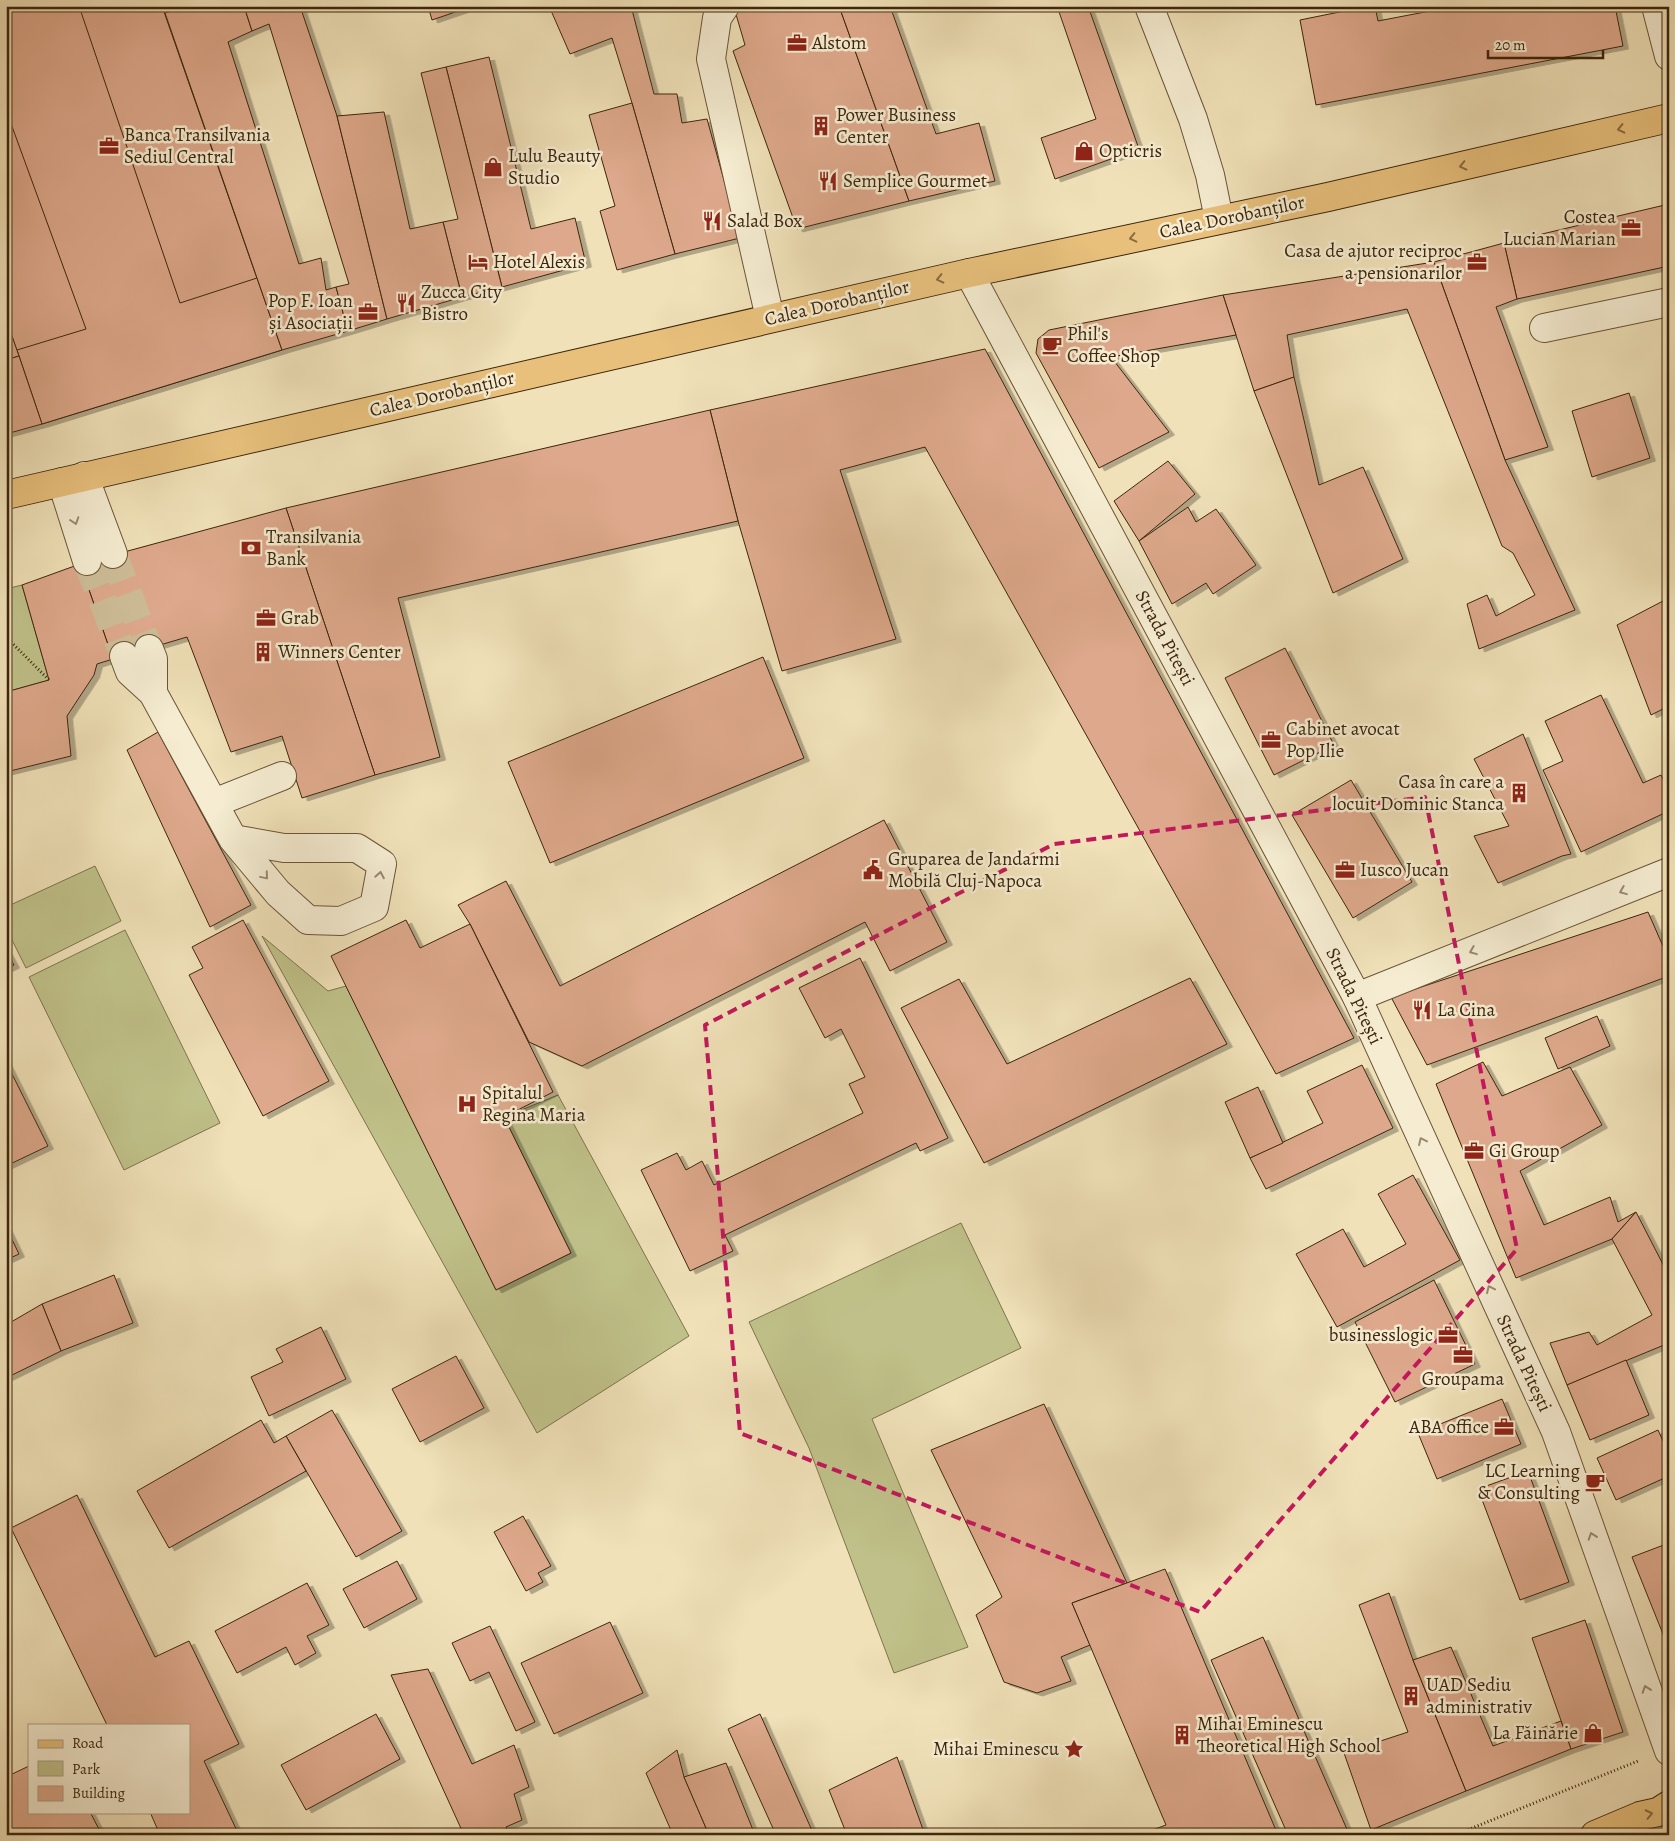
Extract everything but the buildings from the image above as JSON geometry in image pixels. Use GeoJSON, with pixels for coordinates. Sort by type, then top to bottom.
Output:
{"type":"FeatureCollection","features":[{"type":"Feature","properties":{"kind":"main road","name":"Calea Dorobanților"},"geometry":{"type":"LineString","coordinates":[[6,495],[969,272],[1328,197],[1669,118]]}},
{"type":"Feature","properties":{"kind":"main road"},"geometry":{"type":"LineString","coordinates":[[1596,1835],[1640,1816],[1658,1812],[1669,1805]]}},
{"type":"Feature","properties":{"kind":"street"},"geometry":{"type":"LineString","coordinates":[[725,6],[717,18],[711,59],[770,318]]}},
{"type":"Feature","properties":{"kind":"street"},"geometry":{"type":"LineString","coordinates":[[1149,6],[1193,119],[1210,175],[1219,219]]}},
{"type":"Feature","properties":{"kind":"street"},"geometry":{"type":"LineString","coordinates":[[1656,6],[1669,56]]}},
{"type":"Feature","properties":{"kind":"street","name":"Strada Pitești"},"geometry":{"type":"LineString","coordinates":[[969,272],[1356,997],[1556,1432],[1668,1750]]}},
{"type":"Feature","properties":{"kind":"street"},"geometry":{"type":"LineString","coordinates":[[1544,328],[1669,302]]}},
{"type":"Feature","properties":{"kind":"street"},"geometry":{"type":"LineString","coordinates":[[73,479],[113,554]]}},
{"type":"Feature","properties":{"kind":"street"},"geometry":{"type":"LineString","coordinates":[[73,479],[88,561]]}},
{"type":"Feature","properties":{"kind":"street"},"geometry":{"type":"LineString","coordinates":[[136,652],[130,672],[153,693],[233,839],[278,893],[308,920],[341,921],[374,906],[382,864],[357,848],[284,848],[233,839]]}},
{"type":"Feature","properties":{"kind":"street"},"geometry":{"type":"LineString","coordinates":[[214,803],[282,776]]}},
{"type":"Feature","properties":{"kind":"street"},"geometry":{"type":"LineString","coordinates":[[1356,997],[1669,872]]}},
{"type":"Feature","properties":{"kind":"path"},"geometry":{"type":"LineString","coordinates":[[6,637],[49,680]]}},
{"type":"Feature","properties":{"kind":"path"},"geometry":{"type":"LineString","coordinates":[[1455,1835],[1668,1750]]}},
{"type":"Feature","properties":{"kind":"highlighted area"},"geometry":{"type":"Polygon","coordinates":[[[1425,797],[1517,1249],[1200,1612],[740,1433],[705,1025],[1054,844],[1425,797]]]}},
{"type":"Feature","properties":{"kind":"green space"},"geometry":{"type":"Polygon","coordinates":[[[22,585],[49,680],[6,692],[6,589],[22,585]]]}},
{"type":"Feature","properties":{"kind":"green space"},"geometry":{"type":"Polygon","coordinates":[[[95,866],[121,921],[26,968],[6,928],[6,907],[95,866]]]}},
{"type":"Feature","properties":{"kind":"green space"},"geometry":{"type":"Polygon","coordinates":[[[125,930],[220,1123],[124,1170],[29,977],[125,930]]]}},
{"type":"Feature","properties":{"kind":"green space"},"geometry":{"type":"Polygon","coordinates":[[[262,936],[328,991],[346,986],[496,1290],[571,1253],[504,1117],[558,1095],[689,1336],[537,1433],[262,936]]]}},
{"type":"Feature","properties":{"kind":"green space"},"geometry":{"type":"Polygon","coordinates":[[[961,1223],[1021,1348],[872,1419],[968,1647],[894,1673],[809,1448],[749,1322],[961,1223]]]}},
{"type":"Feature","properties":{"kind":"tunnel"},"geometry":{"type":"LineString","coordinates":[[113,554],[149,649]]}},
{"type":"Feature","properties":{"kind":"tunnel"},"geometry":{"type":"LineString","coordinates":[[87,561],[124,656]]}},
{"type":"Feature","properties":{"kind":"place","name":"Alstom"},"geometry":{"type":"Point","coordinates":[797,43]}},
{"type":"Feature","properties":{"kind":"place","name":"Power Business Center"},"geometry":{"type":"Point","coordinates":[821,126]}},
{"type":"Feature","properties":{"kind":"place","name":"Banca Transilvania Sediul Central"},"geometry":{"type":"Point","coordinates":[109,146]}},
{"type":"Feature","properties":{"kind":"place","name":"Opticris"},"geometry":{"type":"Point","coordinates":[1084,151]}},
{"type":"Feature","properties":{"kind":"place","name":"Lulu Beauty Studio"},"geometry":{"type":"Point","coordinates":[493,167]}},
{"type":"Feature","properties":{"kind":"place","name":"Semplice Gourmet"},"geometry":{"type":"Point","coordinates":[828,181]}},
{"type":"Feature","properties":{"kind":"place","name":"Salad Box"},"geometry":{"type":"Point","coordinates":[712,221]}},
{"type":"Feature","properties":{"kind":"place","name":"Costea Lucian Marian"},"geometry":{"type":"Point","coordinates":[1631,228]}},
{"type":"Feature","properties":{"kind":"place","name":"Hotel Alexis"},"geometry":{"type":"Point","coordinates":[478,262]}},
{"type":"Feature","properties":{"kind":"place","name":"Casa de ajutor reciproc a pensionarilor"},"geometry":{"type":"Point","coordinates":[1477,262]}},
{"type":"Feature","properties":{"kind":"place","name":"Zucca City Bistro"},"geometry":{"type":"Point","coordinates":[406,303]}},
{"type":"Feature","properties":{"kind":"place","name":"Pop F. Ioan și Asociații"},"geometry":{"type":"Point","coordinates":[368,312]}},
{"type":"Feature","properties":{"kind":"place","name":"Phil's Coffee Shop"},"geometry":{"type":"Point","coordinates":[1052,345]}},
{"type":"Feature","properties":{"kind":"place","name":"Transilvania Bank"},"geometry":{"type":"Point","coordinates":[251,548]}},
{"type":"Feature","properties":{"kind":"place","name":"Grab"},"geometry":{"type":"Point","coordinates":[266,618]}},
{"type":"Feature","properties":{"kind":"place","name":"Winners Center"},"geometry":{"type":"Point","coordinates":[263,652]}},
{"type":"Feature","properties":{"kind":"place","name":"Cabinet avocat Pop Ilie"},"geometry":{"type":"Point","coordinates":[1271,740]}},
{"type":"Feature","properties":{"kind":"place","name":"Casa în care a locuit Dominic Stanca"},"geometry":{"type":"Point","coordinates":[1519,793]}},
{"type":"Feature","properties":{"kind":"place","name":"Gruparea de Jandarmi Mobilă Cluj-Napoca"},"geometry":{"type":"Point","coordinates":[873,870]}},
{"type":"Feature","properties":{"kind":"place","name":"Iusco Jucan"},"geometry":{"type":"Point","coordinates":[1345,870]}},
{"type":"Feature","properties":{"kind":"place","name":"La Cina"},"geometry":{"type":"Point","coordinates":[1422,1010]}},
{"type":"Feature","properties":{"kind":"place","name":"Spitalul Regina Maria"},"geometry":{"type":"Point","coordinates":[467,1104]}},
{"type":"Feature","properties":{"kind":"place","name":"Gi Group"},"geometry":{"type":"Point","coordinates":[1474,1151]}},
{"type":"Feature","properties":{"kind":"place","name":"businesslogic"},"geometry":{"type":"Point","coordinates":[1448,1335]}},
{"type":"Feature","properties":{"kind":"place","name":"Groupama"},"geometry":{"type":"Point","coordinates":[1463,1355]}},
{"type":"Feature","properties":{"kind":"place","name":"ABA office"},"geometry":{"type":"Point","coordinates":[1504,1427]}},
{"type":"Feature","properties":{"kind":"place","name":"LC Learning & Consulting"},"geometry":{"type":"Point","coordinates":[1595,1482]}},
{"type":"Feature","properties":{"kind":"place","name":"UAD Sediu administrativ"},"geometry":{"type":"Point","coordinates":[1411,1696]}},
{"type":"Feature","properties":{"kind":"place","name":"La Făinărie"},"geometry":{"type":"Point","coordinates":[1593,1733]}},
{"type":"Feature","properties":{"kind":"place","name":"Mihai Eminescu Theoretical High School"},"geometry":{"type":"Point","coordinates":[1182,1735]}},
{"type":"Feature","properties":{"kind":"place","name":"Mihai Eminescu"},"geometry":{"type":"Point","coordinates":[1074,1749]}}]}
